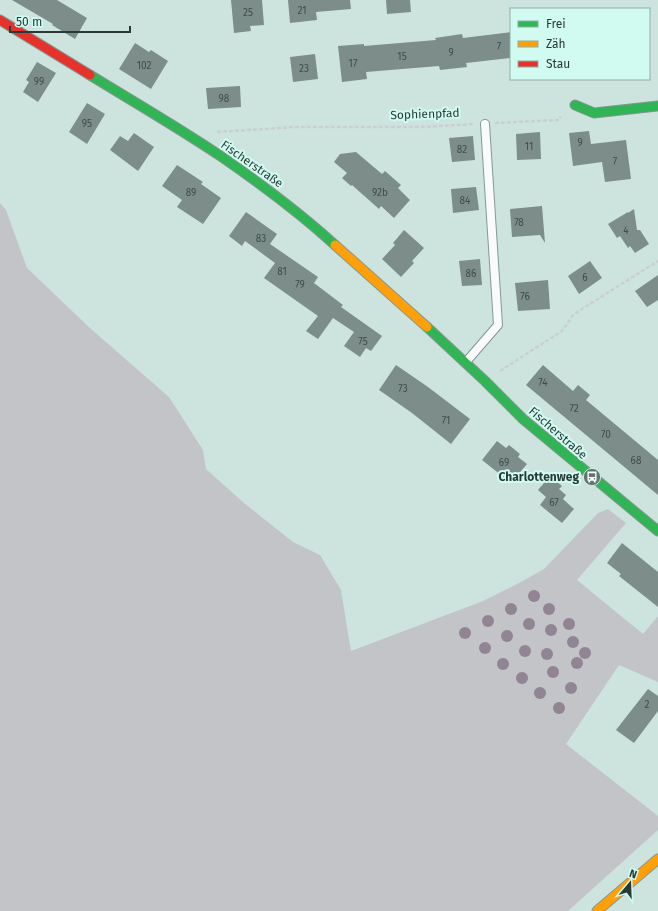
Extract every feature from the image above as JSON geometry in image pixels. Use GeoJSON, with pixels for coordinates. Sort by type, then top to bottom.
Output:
{"type":"FeatureCollection","features":[{"type":"Feature","properties":{"kind":"street","name":"Fischerstraße"},"geometry":{"type":"LineString","coordinates":[[0,20],[185,133],[261,184],[304,217],[466,362],[523,419],[658,531]]}},
{"type":"Feature","properties":{"kind":"street"},"geometry":{"type":"LineString","coordinates":[[575,105],[594,112],[658,106]]}},
{"type":"Feature","properties":{"kind":"street"},"geometry":{"type":"LineString","coordinates":[[597,911],[658,859]]}},
{"type":"Feature","properties":{"kind":"lane"},"geometry":{"type":"LineString","coordinates":[[466,362],[498,326],[485,124]]}},
{"type":"Feature","properties":{"kind":"path","name":"Sophienpfad"},"geometry":{"type":"LineString","coordinates":[[216,132],[294,127],[421,127],[558,120],[575,105]]}},
{"type":"Feature","properties":{"kind":"path"},"geometry":{"type":"LineString","coordinates":[[485,381],[562,330],[574,314],[658,261]]}},
{"type":"Feature","properties":{"kind":"shaded area"},"geometry":{"type":"Polygon","coordinates":[[[0,203],[6,210],[27,268],[91,329],[169,397],[203,450],[206,469],[244,503],[293,542],[320,555],[341,590],[351,651],[483,601],[521,582],[544,569],[598,513],[608,509],[626,523],[577,580],[643,634],[658,616],[658,682],[619,665],[566,744],[658,816],[658,830],[568,911],[0,911],[0,203]]]}},
{"type":"Feature","properties":{"kind":"building"},"geometry":{"type":"Polygon","coordinates":[[[12,0],[57,0],[87,18],[75,39],[12,0]]]}},
{"type":"Feature","properties":{"kind":"building"},"geometry":{"type":"Polygon","coordinates":[[[231,0],[262,0],[264,25],[250,26],[251,31],[234,33],[231,0]]]}},
{"type":"Feature","properties":{"kind":"building"},"geometry":{"type":"Polygon","coordinates":[[[288,0],[350,0],[351,9],[316,12],[317,20],[290,23],[288,0]]]}},
{"type":"Feature","properties":{"kind":"building"},"geometry":{"type":"Polygon","coordinates":[[[386,0],[410,0],[411,12],[387,14],[386,0]]]}},
{"type":"Feature","properties":{"kind":"building"},"geometry":{"type":"Polygon","coordinates":[[[510,32],[510,58],[466,63],[467,67],[440,70],[439,66],[366,72],[367,79],[342,82],[338,46],[364,44],[364,46],[436,40],[435,38],[462,34],[463,38],[510,32]]]}},
{"type":"Feature","properties":{"kind":"building"},"geometry":{"type":"Polygon","coordinates":[[[135,43],[149,52],[151,50],[168,61],[151,89],[119,69],[135,43]]]}},
{"type":"Feature","properties":{"kind":"building"},"geometry":{"type":"Polygon","coordinates":[[[315,54],[318,79],[293,82],[290,57],[315,54]]]}},
{"type":"Feature","properties":{"kind":"building"},"geometry":{"type":"Polygon","coordinates":[[[37,62],[56,73],[38,102],[23,92],[29,82],[26,80],[37,62]]]}},
{"type":"Feature","properties":{"kind":"building"},"geometry":{"type":"Polygon","coordinates":[[[240,86],[241,107],[208,109],[206,88],[240,86]]]}},
{"type":"Feature","properties":{"kind":"building"},"geometry":{"type":"Polygon","coordinates":[[[87,103],[105,114],[87,144],[69,132],[87,103]]]}},
{"type":"Feature","properties":{"kind":"building"},"geometry":{"type":"Polygon","coordinates":[[[589,131],[591,144],[626,140],[631,179],[605,182],[602,162],[573,166],[569,133],[589,131]]]}},
{"type":"Feature","properties":{"kind":"building"},"geometry":{"type":"Polygon","coordinates":[[[540,132],[541,159],[517,160],[516,134],[540,132]]]}},
{"type":"Feature","properties":{"kind":"building"},"geometry":{"type":"Polygon","coordinates":[[[134,133],[154,147],[138,171],[110,150],[120,136],[128,141],[134,133]]]}},
{"type":"Feature","properties":{"kind":"building"},"geometry":{"type":"Polygon","coordinates":[[[473,136],[475,160],[452,162],[449,138],[473,136]]]}},
{"type":"Feature","properties":{"kind":"building"},"geometry":{"type":"Polygon","coordinates":[[[356,152],[382,174],[385,171],[401,185],[398,188],[410,200],[394,218],[381,206],[379,209],[342,178],[347,173],[334,162],[340,154],[356,152]]]}},
{"type":"Feature","properties":{"kind":"building"},"geometry":{"type":"Polygon","coordinates":[[[177,165],[203,182],[201,184],[221,198],[203,224],[177,207],[182,200],[162,186],[177,165]]]}},
{"type":"Feature","properties":{"kind":"building"},"geometry":{"type":"Polygon","coordinates":[[[476,187],[479,210],[453,213],[451,189],[476,187]]]}},
{"type":"Feature","properties":{"kind":"building"},"geometry":{"type":"Polygon","coordinates":[[[542,206],[545,243],[540,235],[512,237],[510,209],[542,206]]]}},
{"type":"Feature","properties":{"kind":"building"},"geometry":{"type":"Polygon","coordinates":[[[634,209],[637,230],[640,230],[649,244],[635,253],[630,246],[628,248],[620,236],[617,238],[608,224],[634,209]]]}},
{"type":"Feature","properties":{"kind":"building"},"geometry":{"type":"Polygon","coordinates":[[[246,212],[277,234],[270,244],[318,277],[314,283],[343,305],[341,307],[382,336],[371,351],[366,348],[360,357],[344,346],[354,332],[333,318],[318,339],[306,331],[318,316],[264,278],[275,263],[245,241],[242,246],[229,236],[246,212]]]}},
{"type":"Feature","properties":{"kind":"building"},"geometry":{"type":"Polygon","coordinates":[[[404,230],[424,248],[412,261],[414,263],[401,277],[382,259],[395,245],[393,243],[404,230]]]}},
{"type":"Feature","properties":{"kind":"building"},"geometry":{"type":"Polygon","coordinates":[[[480,259],[482,285],[462,286],[459,261],[480,259]]]}},
{"type":"Feature","properties":{"kind":"building"},"geometry":{"type":"Polygon","coordinates":[[[590,261],[602,278],[579,294],[568,276],[590,261]]]}},
{"type":"Feature","properties":{"kind":"building"},"geometry":{"type":"Polygon","coordinates":[[[658,275],[658,300],[647,307],[635,291],[658,275]]]}},
{"type":"Feature","properties":{"kind":"building"},"geometry":{"type":"Polygon","coordinates":[[[548,280],[550,309],[518,311],[515,283],[548,280]]]}},
{"type":"Feature","properties":{"kind":"building"},"geometry":{"type":"Polygon","coordinates":[[[396,365],[470,419],[451,444],[412,413],[379,390],[396,365]]]}},
{"type":"Feature","properties":{"kind":"building"},"geometry":{"type":"Polygon","coordinates":[[[543,365],[573,391],[578,385],[590,395],[586,400],[658,460],[658,495],[526,385],[543,365]]]}},
{"type":"Feature","properties":{"kind":"building"},"geometry":{"type":"Polygon","coordinates":[[[497,441],[506,448],[509,445],[520,454],[518,457],[527,464],[511,483],[482,460],[497,441]]]}},
{"type":"Feature","properties":{"kind":"building"},"geometry":{"type":"Polygon","coordinates":[[[550,476],[562,486],[559,489],[566,495],[563,499],[574,509],[562,523],[540,505],[546,497],[538,490],[550,476]]]}},
{"type":"Feature","properties":{"kind":"building"},"geometry":{"type":"Polygon","coordinates":[[[622,543],[658,572],[658,607],[619,576],[621,574],[607,563],[622,543]]]}},
{"type":"Feature","properties":{"kind":"building"},"geometry":{"type":"Polygon","coordinates":[[[648,689],[658,696],[658,711],[634,743],[616,730],[648,689]]]}},
{"type":"Feature","properties":{"kind":"traffic: fast"},"geometry":{"type":"LineString","coordinates":[[90,75],[173,125],[222,157],[280,199],[335,245]]}},
{"type":"Feature","properties":{"kind":"traffic: fast"},"geometry":{"type":"LineString","coordinates":[[575,105],[594,113],[658,106]]}},
{"type":"Feature","properties":{"kind":"traffic: fast"},"geometry":{"type":"LineString","coordinates":[[427,327],[523,419],[658,531]]}},
{"type":"Feature","properties":{"kind":"traffic: slow"},"geometry":{"type":"LineString","coordinates":[[335,245],[427,327]]}},
{"type":"Feature","properties":{"kind":"traffic: slow"},"geometry":{"type":"LineString","coordinates":[[597,911],[658,859]]}},
{"type":"Feature","properties":{"kind":"traffic: jam"},"geometry":{"type":"LineString","coordinates":[[0,20],[90,75]]}},
{"type":"Feature","properties":{"kind":"place","name":"Charlottenweg"},"geometry":{"type":"Point","coordinates":[592,477]}}]}
